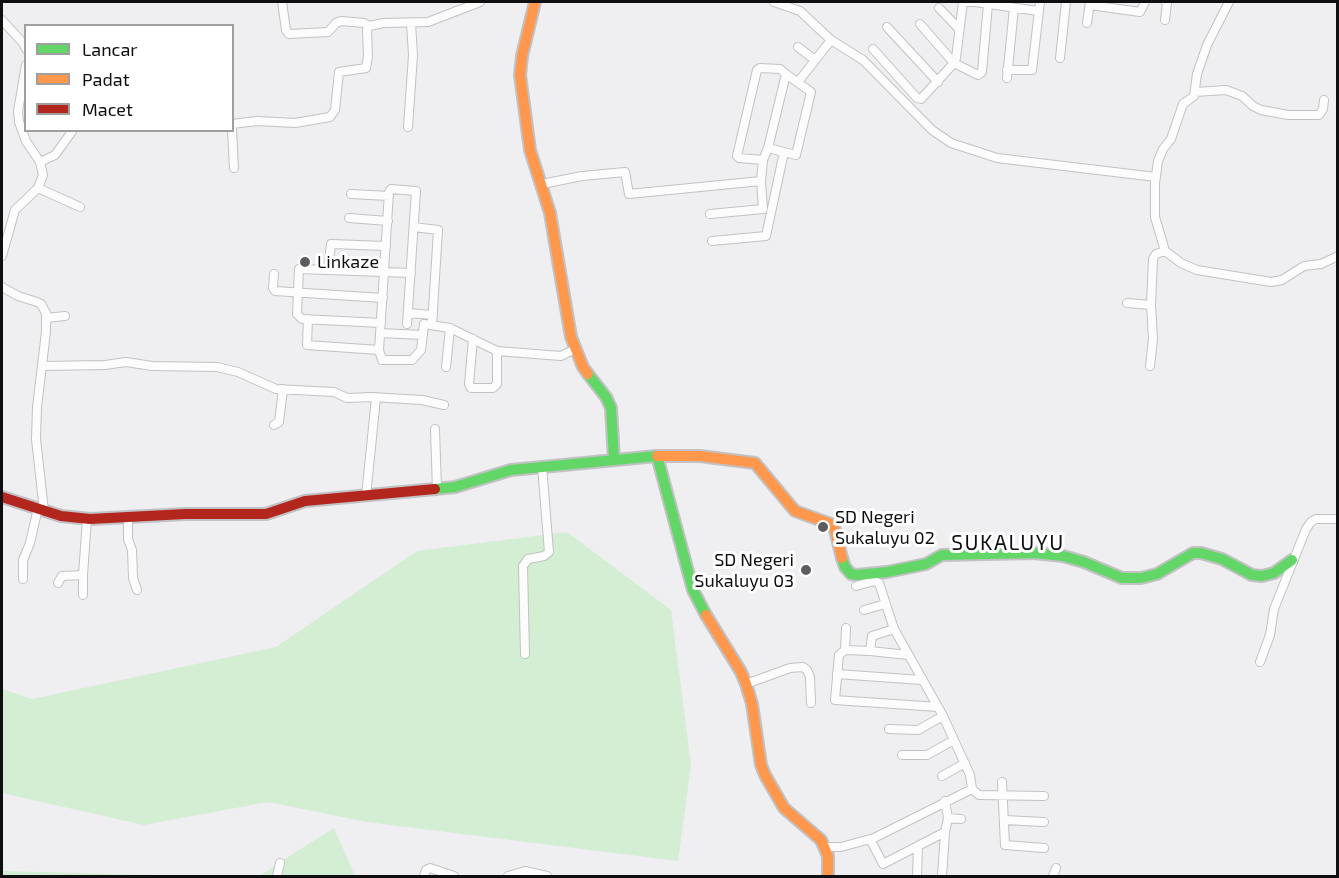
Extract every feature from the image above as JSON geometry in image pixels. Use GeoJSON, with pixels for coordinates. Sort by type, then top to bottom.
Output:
{"type":"FeatureCollection","features":[{"type":"Feature","properties":{"kind":"street"},"geometry":{"type":"LineString","coordinates":[[282,2],[286,30],[289,34],[328,32],[341,21],[364,23],[369,26],[384,23],[433,21],[477,2]]}},
{"type":"Feature","properties":{"kind":"street"},"geometry":{"type":"LineString","coordinates":[[536,2],[522,56],[520,75],[531,158],[543,184],[552,223],[568,326],[575,349],[588,374],[612,408],[614,459]]}},
{"type":"Feature","properties":{"kind":"street"},"geometry":{"type":"LineString","coordinates":[[774,2],[800,11],[831,40],[871,67],[932,130],[951,143],[998,158],[1156,177]]}},
{"type":"Feature","properties":{"kind":"street"},"geometry":{"type":"LineString","coordinates":[[873,49],[917,98],[921,99],[954,63],[963,2],[1038,11]]}},
{"type":"Feature","properties":{"kind":"street"},"geometry":{"type":"LineString","coordinates":[[1014,8],[1007,74],[1032,70],[1040,2]]}},
{"type":"Feature","properties":{"kind":"street"},"geometry":{"type":"LineString","coordinates":[[1060,58],[1066,2]]}},
{"type":"Feature","properties":{"kind":"street"},"geometry":{"type":"LineString","coordinates":[[1087,23],[1090,3],[1140,12],[1145,2]]}},
{"type":"Feature","properties":{"kind":"street"},"geometry":{"type":"LineString","coordinates":[[1165,20],[1166,2]]}},
{"type":"Feature","properties":{"kind":"street"},"geometry":{"type":"LineString","coordinates":[[1229,2],[1207,45],[1197,74],[1193,97],[1185,101],[1182,106],[1171,139],[1161,154],[1156,177],[1156,221],[1165,251],[1173,259],[1189,267],[1233,277],[1271,282],[1287,278],[1304,266],[1321,264],[1338,256]]}},
{"type":"Feature","properties":{"kind":"street"},"geometry":{"type":"LineString","coordinates":[[920,24],[954,63],[978,75],[982,74],[988,4]]}},
{"type":"Feature","properties":{"kind":"street"},"geometry":{"type":"LineString","coordinates":[[939,8],[959,29]]}},
{"type":"Feature","properties":{"kind":"street"},"geometry":{"type":"LineString","coordinates":[[2,20],[24,44]]}},
{"type":"Feature","properties":{"kind":"street"},"geometry":{"type":"LineString","coordinates":[[408,127],[413,55],[411,23]]}},
{"type":"Feature","properties":{"kind":"street"},"geometry":{"type":"LineString","coordinates":[[234,124],[257,121],[295,123],[330,117],[335,110],[339,72],[366,68],[369,26]]}},
{"type":"Feature","properties":{"kind":"street"},"geometry":{"type":"LineString","coordinates":[[887,27],[938,82]]}},
{"type":"Feature","properties":{"kind":"street"},"geometry":{"type":"LineString","coordinates":[[798,82],[831,40]]}},
{"type":"Feature","properties":{"kind":"street"},"geometry":{"type":"LineString","coordinates":[[798,47],[815,60]]}},
{"type":"Feature","properties":{"kind":"street"},"geometry":{"type":"LineString","coordinates":[[763,159],[739,158],[736,153],[757,70],[760,68],[780,69],[811,92],[796,154],[768,148]]}},
{"type":"Feature","properties":{"kind":"street"},"geometry":{"type":"LineString","coordinates":[[770,219],[764,209],[761,181],[763,159],[768,148],[786,74]]}},
{"type":"Feature","properties":{"kind":"street"},"geometry":{"type":"LineString","coordinates":[[2,256],[15,210],[38,188],[43,175],[40,162],[26,141],[18,122],[24,76]]}},
{"type":"Feature","properties":{"kind":"street"},"geometry":{"type":"LineString","coordinates":[[1195,92],[1226,90],[1242,96],[1261,110],[1288,115],[1320,115],[1324,100]]}},
{"type":"Feature","properties":{"kind":"street"},"geometry":{"type":"LineString","coordinates":[[40,162],[55,155],[72,132]]}},
{"type":"Feature","properties":{"kind":"street"},"geometry":{"type":"LineString","coordinates":[[232,132],[234,168]]}},
{"type":"Feature","properties":{"kind":"street"},"geometry":{"type":"LineString","coordinates":[[712,241],[766,236],[784,152]]}},
{"type":"Feature","properties":{"kind":"street"},"geometry":{"type":"LineString","coordinates":[[543,184],[582,176],[625,172],[628,194],[761,181]]}},
{"type":"Feature","properties":{"kind":"street"},"geometry":{"type":"LineString","coordinates":[[38,188],[80,207]]}},
{"type":"Feature","properties":{"kind":"street"},"geometry":{"type":"LineString","coordinates":[[407,324],[416,190],[391,189],[379,350],[382,360],[412,360],[420,350],[424,324],[450,328],[497,351],[561,356],[575,349]]}},
{"type":"Feature","properties":{"kind":"street"},"geometry":{"type":"LineString","coordinates":[[351,194],[389,196]]}},
{"type":"Feature","properties":{"kind":"street"},"geometry":{"type":"LineString","coordinates":[[710,214],[764,209]]}},
{"type":"Feature","properties":{"kind":"street"},"geometry":{"type":"LineString","coordinates":[[349,218],[388,221]]}},
{"type":"Feature","properties":{"kind":"street"},"geometry":{"type":"LineString","coordinates":[[414,227],[438,230],[432,325]]}},
{"type":"Feature","properties":{"kind":"street"},"geometry":{"type":"LineString","coordinates":[[328,269],[331,244],[386,246]]}},
{"type":"Feature","properties":{"kind":"street"},"geometry":{"type":"LineString","coordinates":[[1150,366],[1154,339],[1151,305],[1154,257],[1165,251]]}},
{"type":"Feature","properties":{"kind":"street"},"geometry":{"type":"LineString","coordinates":[[381,323],[302,318],[297,314],[300,268],[411,273]]}},
{"type":"Feature","properties":{"kind":"street"},"geometry":{"type":"LineString","coordinates":[[274,274],[273,288],[275,291],[383,298]]}},
{"type":"Feature","properties":{"kind":"street"},"geometry":{"type":"LineString","coordinates":[[2,287],[12,294],[41,304],[46,318],[36,439],[41,510],[22,560],[22,579]]}},
{"type":"Feature","properties":{"kind":"street"},"geometry":{"type":"LineString","coordinates":[[1127,303],[1151,305]]}},
{"type":"Feature","properties":{"kind":"street"},"geometry":{"type":"LineString","coordinates":[[408,314],[433,315]]}},
{"type":"Feature","properties":{"kind":"street"},"geometry":{"type":"LineString","coordinates":[[46,318],[65,316]]}},
{"type":"Feature","properties":{"kind":"street"},"geometry":{"type":"LineString","coordinates":[[308,319],[307,345],[379,350]]}},
{"type":"Feature","properties":{"kind":"street"},"geometry":{"type":"LineString","coordinates":[[446,367],[450,328]]}},
{"type":"Feature","properties":{"kind":"street"},"geometry":{"type":"LineString","coordinates":[[380,333],[423,335]]}},
{"type":"Feature","properties":{"kind":"street"},"geometry":{"type":"LineString","coordinates":[[473,339],[469,384],[471,388],[493,388],[497,384],[497,351]]}},
{"type":"Feature","properties":{"kind":"street"},"geometry":{"type":"LineString","coordinates":[[42,366],[105,365],[126,362],[152,366],[217,367],[238,372],[276,388],[334,392],[347,398],[422,400],[444,405]]}},
{"type":"Feature","properties":{"kind":"street"},"geometry":{"type":"LineString","coordinates":[[274,425],[279,422],[283,389]]}},
{"type":"Feature","properties":{"kind":"street"},"geometry":{"type":"LineString","coordinates":[[366,496],[376,398]]}},
{"type":"Feature","properties":{"kind":"street"},"geometry":{"type":"LineString","coordinates":[[435,429],[438,490]]}},
{"type":"Feature","properties":{"kind":"street"},"geometry":{"type":"LineString","coordinates":[[657,456],[693,590],[746,684],[752,704],[761,765],[769,784],[784,808],[825,846],[828,856],[828,876]]}},
{"type":"Feature","properties":{"kind":"street"},"geometry":{"type":"LineString","coordinates":[[2,497],[62,516],[87,519],[185,514],[266,514],[305,501],[438,490],[467,484],[503,471],[542,465],[657,456],[700,456],[755,463],[795,511],[831,524],[835,530],[845,567],[851,574],[886,572],[926,564],[942,555],[1064,556],[1093,565],[1122,578],[1157,574],[1193,553],[1222,559],[1252,575],[1262,576],[1274,573],[1292,560]]}},
{"type":"Feature","properties":{"kind":"street"},"geometry":{"type":"LineString","coordinates":[[525,654],[523,566],[528,559],[544,556],[549,552],[542,465]]}},
{"type":"Feature","properties":{"kind":"street"},"geometry":{"type":"LineString","coordinates":[[128,518],[128,539],[132,550],[133,578],[137,590]]}},
{"type":"Feature","properties":{"kind":"street"},"geometry":{"type":"LineString","coordinates":[[83,595],[87,519]]}},
{"type":"Feature","properties":{"kind":"street"},"geometry":{"type":"LineString","coordinates":[[1260,662],[1270,635],[1274,609],[1306,529],[1316,519],[1338,519]]}},
{"type":"Feature","properties":{"kind":"street"},"geometry":{"type":"LineString","coordinates":[[58,583],[62,576],[83,575]]}},
{"type":"Feature","properties":{"kind":"street"},"geometry":{"type":"LineString","coordinates":[[856,586],[876,581],[879,583],[894,629],[943,716],[966,763],[972,789],[979,795],[1044,796]]}},
{"type":"Feature","properties":{"kind":"street"},"geometry":{"type":"LineString","coordinates":[[864,610],[885,604]]}},
{"type":"Feature","properties":{"kind":"street"},"geometry":{"type":"LineString","coordinates":[[845,650],[846,628]]}},
{"type":"Feature","properties":{"kind":"street"},"geometry":{"type":"LineString","coordinates":[[870,651],[872,636],[894,629]]}},
{"type":"Feature","properties":{"kind":"street"},"geometry":{"type":"LineString","coordinates":[[908,655],[845,650],[839,654],[835,700],[938,707]]}},
{"type":"Feature","properties":{"kind":"street"},"geometry":{"type":"LineString","coordinates":[[746,684],[790,668],[803,667],[810,677],[811,703]]}},
{"type":"Feature","properties":{"kind":"street"},"geometry":{"type":"LineString","coordinates":[[837,674],[922,680]]}},
{"type":"Feature","properties":{"kind":"street"},"geometry":{"type":"LineString","coordinates":[[889,729],[918,730],[943,716]]}},
{"type":"Feature","properties":{"kind":"street"},"geometry":{"type":"LineString","coordinates":[[902,755],[927,755],[954,740]]}},
{"type":"Feature","properties":{"kind":"street"},"geometry":{"type":"LineString","coordinates":[[942,776],[966,763]]}},
{"type":"Feature","properties":{"kind":"street"},"geometry":{"type":"LineString","coordinates":[[1002,782],[1005,845],[1044,848]]}},
{"type":"Feature","properties":{"kind":"street"},"geometry":{"type":"LineString","coordinates":[[825,846],[842,847],[870,839],[972,789]]}},
{"type":"Feature","properties":{"kind":"street"},"geometry":{"type":"LineString","coordinates":[[942,876],[948,818],[945,801]]}},
{"type":"Feature","properties":{"kind":"street"},"geometry":{"type":"LineString","coordinates":[[948,818],[961,819]]}},
{"type":"Feature","properties":{"kind":"street"},"geometry":{"type":"LineString","coordinates":[[1004,820],[1044,822]]}},
{"type":"Feature","properties":{"kind":"street"},"geometry":{"type":"LineString","coordinates":[[870,839],[883,864],[945,832]]}},
{"type":"Feature","properties":{"kind":"street"},"geometry":{"type":"LineString","coordinates":[[917,876],[918,846]]}},
{"type":"Feature","properties":{"kind":"street"},"geometry":{"type":"LineString","coordinates":[[277,876],[280,863]]}},
{"type":"Feature","properties":{"kind":"street"},"geometry":{"type":"LineString","coordinates":[[424,876],[426,870],[433,868],[454,876]]}},
{"type":"Feature","properties":{"kind":"street"},"geometry":{"type":"LineString","coordinates":[[508,876],[525,871],[547,876]]}},
{"type":"Feature","properties":{"kind":"green space"},"geometry":{"type":"Polygon","coordinates":[[[567,532],[671,610],[691,765],[678,861],[367,822],[268,802],[144,825],[2,793],[2,689],[32,699],[276,647],[417,551],[567,532]]]}},
{"type":"Feature","properties":{"kind":"green space"},"geometry":{"type":"Polygon","coordinates":[[[334,828],[355,876],[260,876],[280,862],[334,828]]]}},
{"type":"Feature","properties":{"kind":"green space"},"geometry":{"type":"Polygon","coordinates":[[[2,871],[191,876],[2,876],[2,871]]]}},
{"type":"Feature","properties":{"kind":"traffic: fast"},"geometry":{"type":"LineString","coordinates":[[588,374],[606,397],[611,408],[614,459]]}},
{"type":"Feature","properties":{"kind":"traffic: fast"},"geometry":{"type":"LineString","coordinates":[[435,489],[455,487],[511,470],[657,456],[693,590],[706,615]]}},
{"type":"Feature","properties":{"kind":"traffic: fast"},"geometry":{"type":"LineString","coordinates":[[842,558],[851,574],[857,575],[926,564],[942,555],[1034,553],[1063,556],[1122,578],[1141,578],[1157,574],[1193,553],[1222,559],[1252,575],[1262,576],[1274,573],[1292,560]]}},
{"type":"Feature","properties":{"kind":"traffic: slow"},"geometry":{"type":"LineString","coordinates":[[535,2],[522,56],[520,75],[530,150],[550,213],[571,337],[588,374]]}},
{"type":"Feature","properties":{"kind":"traffic: slow"},"geometry":{"type":"LineString","coordinates":[[657,456],[700,456],[755,463],[795,511],[831,524],[835,530],[842,558]]}},
{"type":"Feature","properties":{"kind":"traffic: slow"},"geometry":{"type":"LineString","coordinates":[[706,615],[746,684],[752,704],[761,765],[765,775],[784,808],[821,840],[828,856],[828,876]]}},
{"type":"Feature","properties":{"kind":"traffic: jam"},"geometry":{"type":"LineString","coordinates":[[2,497],[61,516],[90,519],[185,514],[266,514],[305,501],[435,489]]}},
{"type":"Feature","properties":{"kind":"place","name":"Linkaze"},"geometry":{"type":"Point","coordinates":[305,262]}},
{"type":"Feature","properties":{"kind":"place","name":"SD Negeri Sukaluyu 02"},"geometry":{"type":"Point","coordinates":[823,527]}},
{"type":"Feature","properties":{"kind":"place","name":"SD Negeri Sukaluyu 03"},"geometry":{"type":"Point","coordinates":[806,570]}},
{"type":"Feature","properties":{"kind":"district","name":"SUKALUYU"},"geometry":{"type":"Point","coordinates":[1008,543]}}]}
